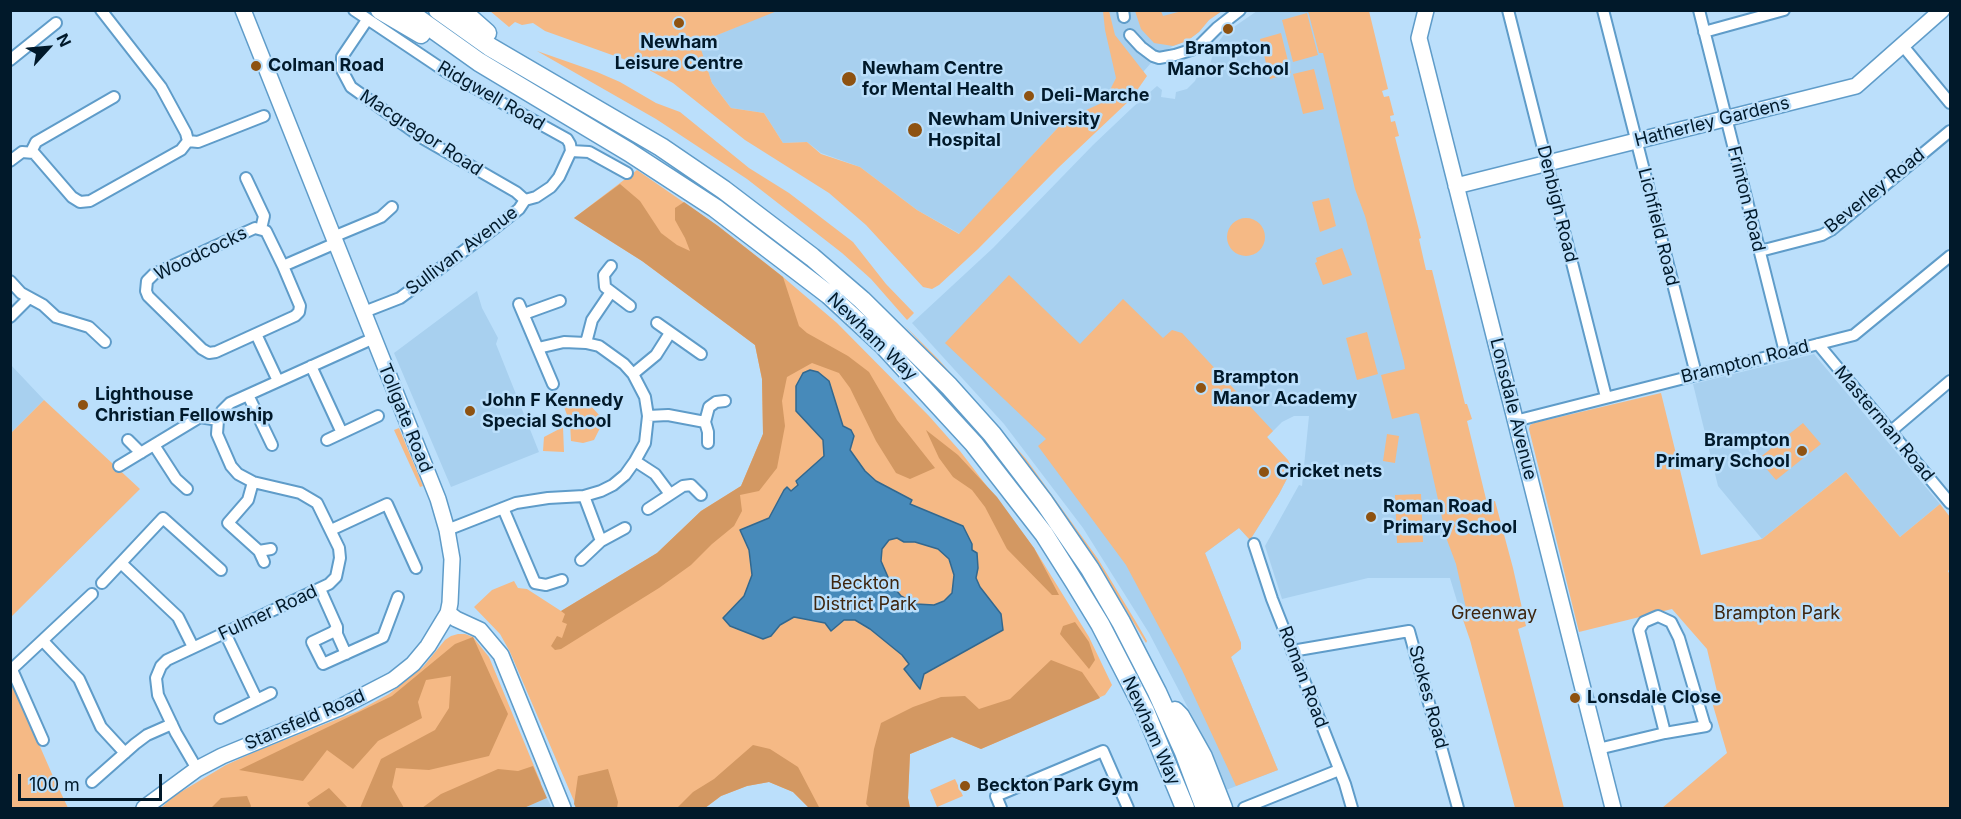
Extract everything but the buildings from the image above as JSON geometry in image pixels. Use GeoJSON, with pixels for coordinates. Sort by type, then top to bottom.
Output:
{"type":"FeatureCollection","features":[{"type":"Feature","properties":{"kind":"highway","name":"Newham Way"},"geometry":{"type":"LineString","coordinates":[[406,10],[437,34],[512,83],[629,152],[716,208],[829,295],[882,344],[938,402],[1044,534],[1100,624],[1145,711],[1185,808]]}},
{"type":"Feature","properties":{"kind":"highway","name":"Newham Way"},"geometry":{"type":"LineString","coordinates":[[438,10],[533,73],[661,147],[723,190],[812,257],[862,300],[949,386],[992,434],[1044,502],[1106,595],[1157,692],[1184,752],[1205,808]]}},
{"type":"Feature","properties":{"kind":"highway"},"geometry":{"type":"LineString","coordinates":[[461,10],[533,73]]}},
{"type":"Feature","properties":{"kind":"highway"},"geometry":{"type":"LineString","coordinates":[[374,15],[512,83]]}},
{"type":"Feature","properties":{"kind":"highway"},"geometry":{"type":"LineString","coordinates":[[1157,692],[1180,716],[1203,757],[1223,808]]}},
{"type":"Feature","properties":{"kind":"street"},"geometry":{"type":"LineString","coordinates":[[10,161],[22,152],[31,152],[72,197],[80,202],[90,201],[182,150],[188,141],[161,87],[101,10]]}},
{"type":"Feature","properties":{"kind":"street","name":"Tollgate Road"},"geometry":{"type":"LineString","coordinates":[[243,10],[438,499],[452,559],[448,613]]}},
{"type":"Feature","properties":{"kind":"street","name":"Ridgwell Road"},"geometry":{"type":"LineString","coordinates":[[354,10],[374,15],[448,73],[567,140],[571,150],[589,152],[627,173]]}},
{"type":"Feature","properties":{"kind":"street"},"geometry":{"type":"LineString","coordinates":[[1130,35],[1141,47],[1159,58],[1197,48],[1240,10]]}},
{"type":"Feature","properties":{"kind":"street","name":"Lonsdale Avenue"},"geometry":{"type":"LineString","coordinates":[[1426,10],[1419,38],[1613,808]]}},
{"type":"Feature","properties":{"kind":"street","name":"Denbigh Road"},"geometry":{"type":"LineString","coordinates":[[1508,10],[1606,397]]}},
{"type":"Feature","properties":{"kind":"street","name":"Lichfield Road"},"geometry":{"type":"LineString","coordinates":[[1603,10],[1696,374]]}},
{"type":"Feature","properties":{"kind":"street","name":"Frinton Road"},"geometry":{"type":"LineString","coordinates":[[1699,10],[1785,352]]}},
{"type":"Feature","properties":{"kind":"street"},"geometry":{"type":"LineString","coordinates":[[1704,32],[1784,10]]}},
{"type":"Feature","properties":{"kind":"street","name":"Hatherley Gardens"},"geometry":{"type":"LineString","coordinates":[[1456,186],[1856,86],[1942,10]]}},
{"type":"Feature","properties":{"kind":"street","name":"Macgregor Road"},"geometry":{"type":"LineString","coordinates":[[374,15],[347,47],[342,57],[342,70],[351,87],[424,139],[516,192],[525,200]]}},
{"type":"Feature","properties":{"kind":"street"},"geometry":{"type":"LineString","coordinates":[[10,60],[56,23]]}},
{"type":"Feature","properties":{"kind":"street"},"geometry":{"type":"LineString","coordinates":[[1903,46],[1950,103]]}},
{"type":"Feature","properties":{"kind":"street"},"geometry":{"type":"LineString","coordinates":[[31,152],[36,142],[114,97]]}},
{"type":"Feature","properties":{"kind":"street"},"geometry":{"type":"LineString","coordinates":[[188,141],[198,142],[264,116]]}},
{"type":"Feature","properties":{"kind":"street","name":"Beverley Road"},"geometry":{"type":"LineString","coordinates":[[1760,251],[1822,235],[1831,230],[1950,131]]}},
{"type":"Feature","properties":{"kind":"street","name":"Sullivan Avenue"},"geometry":{"type":"LineString","coordinates":[[364,312],[400,298],[519,209],[525,200],[536,197],[551,187],[559,177],[571,150]]}},
{"type":"Feature","properties":{"kind":"street","name":"Woodcocks"},"geometry":{"type":"LineString","coordinates":[[246,178],[264,216],[261,229]]}},
{"type":"Feature","properties":{"kind":"street"},"geometry":{"type":"LineString","coordinates":[[283,266],[381,217],[392,207]]}},
{"type":"Feature","properties":{"kind":"street","name":"Woodcocks"},"geometry":{"type":"LineString","coordinates":[[255,228],[261,229],[270,236],[298,299],[300,306],[298,312],[256,334],[209,353],[202,349],[148,296],[146,286],[149,277],[255,228]]}},
{"type":"Feature","properties":{"kind":"street","name":"Brampton Road"},"geometry":{"type":"LineString","coordinates":[[1515,421],[1854,335],[1950,256]]}},
{"type":"Feature","properties":{"kind":"street"},"geometry":{"type":"LineString","coordinates":[[611,266],[604,275],[605,287],[630,306]]}},
{"type":"Feature","properties":{"kind":"street"},"geometry":{"type":"LineString","coordinates":[[10,281],[29,298],[44,305],[56,317],[89,327],[105,342]]}},
{"type":"Feature","properties":{"kind":"street"},"geometry":{"type":"LineString","coordinates":[[586,343],[592,320],[611,292]]}},
{"type":"Feature","properties":{"kind":"street"},"geometry":{"type":"LineString","coordinates":[[10,317],[29,298]]}},
{"type":"Feature","properties":{"kind":"street"},"geometry":{"type":"LineString","coordinates":[[553,384],[521,309],[560,301]]}},
{"type":"Feature","properties":{"kind":"street"},"geometry":{"type":"LineString","coordinates":[[657,323],[700,354]]}},
{"type":"Feature","properties":{"kind":"street"},"geometry":{"type":"LineString","coordinates":[[633,374],[656,355],[670,333]]}},
{"type":"Feature","properties":{"kind":"street"},"geometry":{"type":"LineString","coordinates":[[256,334],[278,381]]}},
{"type":"Feature","properties":{"kind":"street"},"geometry":{"type":"LineString","coordinates":[[119,466],[200,417],[218,420],[222,411],[230,403],[374,338]]}},
{"type":"Feature","properties":{"kind":"street"},"geometry":{"type":"LineString","coordinates":[[447,530],[530,500],[585,496],[613,485],[636,461],[645,443],[648,416],[645,397],[633,374],[612,354],[599,346],[586,343],[564,342],[538,348]]}},
{"type":"Feature","properties":{"kind":"street","name":"Masterman Road"},"geometry":{"type":"LineString","coordinates":[[1818,344],[1950,503]]}},
{"type":"Feature","properties":{"kind":"street"},"geometry":{"type":"LineString","coordinates":[[311,366],[342,433]]}},
{"type":"Feature","properties":{"kind":"street"},"geometry":{"type":"LineString","coordinates":[[1890,432],[1950,381]]}},
{"type":"Feature","properties":{"kind":"street"},"geometry":{"type":"LineString","coordinates":[[248,395],[272,445]]}},
{"type":"Feature","properties":{"kind":"street"},"geometry":{"type":"LineString","coordinates":[[708,443],[705,422],[709,407],[716,402],[725,401]]}},
{"type":"Feature","properties":{"kind":"street"},"geometry":{"type":"LineString","coordinates":[[648,416],[668,415],[705,422]]}},
{"type":"Feature","properties":{"kind":"street"},"geometry":{"type":"LineString","coordinates":[[327,440],[378,416]]}},
{"type":"Feature","properties":{"kind":"street","name":"Fulmer Road"},"geometry":{"type":"LineString","coordinates":[[197,769],[158,694],[157,671],[167,660],[329,584],[336,577],[339,568],[339,548],[322,510],[310,498],[253,482],[238,474],[231,465],[217,434],[218,420]]}},
{"type":"Feature","properties":{"kind":"street"},"geometry":{"type":"LineString","coordinates":[[128,440],[141,453]]}},
{"type":"Feature","properties":{"kind":"street"},"geometry":{"type":"LineString","coordinates":[[154,445],[176,479],[187,489]]}},
{"type":"Feature","properties":{"kind":"street"},"geometry":{"type":"LineString","coordinates":[[636,461],[655,474],[670,494]]}},
{"type":"Feature","properties":{"kind":"street"},"geometry":{"type":"LineString","coordinates":[[253,482],[248,500],[228,523],[259,551],[264,562]]}},
{"type":"Feature","properties":{"kind":"street"},"geometry":{"type":"LineString","coordinates":[[648,509],[683,486],[691,485],[701,495]]}},
{"type":"Feature","properties":{"kind":"street"},"geometry":{"type":"LineString","coordinates":[[585,496],[589,513],[601,541]]}},
{"type":"Feature","properties":{"kind":"street"},"geometry":{"type":"LineString","coordinates":[[331,530],[387,504],[416,568]]}},
{"type":"Feature","properties":{"kind":"street"},"geometry":{"type":"LineString","coordinates":[[503,508],[535,583],[546,585],[562,580]]}},
{"type":"Feature","properties":{"kind":"street"},"geometry":{"type":"LineString","coordinates":[[102,583],[163,518],[221,570]]}},
{"type":"Feature","properties":{"kind":"street"},"geometry":{"type":"LineString","coordinates":[[581,560],[601,541],[624,528]]}},
{"type":"Feature","properties":{"kind":"street","name":"Roman Road"},"geometry":{"type":"LineString","coordinates":[[1254,544],[1272,599],[1352,808]]}},
{"type":"Feature","properties":{"kind":"street"},"geometry":{"type":"LineString","coordinates":[[259,551],[271,549]]}},
{"type":"Feature","properties":{"kind":"street"},"geometry":{"type":"LineString","coordinates":[[121,563],[178,617],[193,647]]}},
{"type":"Feature","properties":{"kind":"street"},"geometry":{"type":"LineString","coordinates":[[320,589],[346,654]]}},
{"type":"Feature","properties":{"kind":"street"},"geometry":{"type":"LineString","coordinates":[[43,740],[13,668],[92,594]]}},
{"type":"Feature","properties":{"kind":"street"},"geometry":{"type":"LineString","coordinates":[[337,627],[333,632],[312,642],[323,664],[383,637],[398,597]]}},
{"type":"Feature","properties":{"kind":"street"},"geometry":{"type":"LineString","coordinates":[[448,613],[480,630],[498,650],[563,808]]}},
{"type":"Feature","properties":{"kind":"street","name":"Stansfeld Road"},"geometry":{"type":"LineString","coordinates":[[144,808],[197,769],[247,744],[339,708],[393,680],[413,664],[428,646],[448,613]]}},
{"type":"Feature","properties":{"kind":"street"},"geometry":{"type":"LineString","coordinates":[[1598,749],[1706,726],[1679,638],[1671,622],[1658,616],[1644,622],[1640,630],[1665,733]]}},
{"type":"Feature","properties":{"kind":"street","name":"Stokes Road"},"geometry":{"type":"LineString","coordinates":[[1293,651],[1409,631],[1458,808]]}},
{"type":"Feature","properties":{"kind":"street"},"geometry":{"type":"LineString","coordinates":[[225,633],[257,700]]}},
{"type":"Feature","properties":{"kind":"street"},"geometry":{"type":"LineString","coordinates":[[42,641],[79,679],[101,727],[125,753]]}},
{"type":"Feature","properties":{"kind":"street"},"geometry":{"type":"LineString","coordinates":[[220,718],[271,693]]}},
{"type":"Feature","properties":{"kind":"street"},"geometry":{"type":"LineString","coordinates":[[92,782],[147,735],[172,724]]}},
{"type":"Feature","properties":{"kind":"street"},"geometry":{"type":"LineString","coordinates":[[1001,808],[996,796],[1103,752],[1128,808]]}},
{"type":"Feature","properties":{"kind":"street"},"geometry":{"type":"LineString","coordinates":[[1244,808],[1339,770]]}},
{"type":"Feature","properties":{"kind":"shaded area","name":"Newham University Hospital"},"geometry":{"type":"Polygon","coordinates":[[[777,10],[1222,11],[1187,41],[1157,56],[1124,94],[1066,119],[960,234],[917,210],[860,167],[821,153],[807,142],[783,143],[764,113],[731,108],[712,83],[696,36],[705,40],[777,10]]]}},
{"type":"Feature","properties":{"kind":"shaded area","name":"Brampton Manor Academy"},"geometry":{"type":"Polygon","coordinates":[[[1257,11],[1333,11],[1483,604],[1460,611],[1450,578],[1368,578],[1282,599],[1265,546],[1299,485],[1302,486],[1309,416],[1294,416],[1282,422],[1267,437],[1291,466],[1291,471],[1279,494],[1250,540],[1239,528],[1205,553],[1241,643],[1241,649],[1231,657],[1278,770],[1226,790],[1213,756],[1149,633],[1083,528],[1004,424],[912,323],[993,248],[1133,107],[1157,86],[1162,90],[1161,97],[1175,99],[1176,92],[1187,89],[1195,81],[1201,67],[1210,66],[1214,48],[1225,33],[1257,11]]]}},
{"type":"Feature","properties":{"kind":"shaded area"},"geometry":{"type":"Polygon","coordinates":[[[620,184],[640,201],[661,233],[677,245],[690,251],[675,220],[675,208],[684,202],[783,277],[799,326],[848,356],[869,372],[897,420],[935,468],[910,479],[896,473],[876,441],[850,388],[839,373],[812,363],[787,377],[782,401],[785,426],[777,468],[759,491],[740,495],[742,511],[734,526],[691,565],[659,588],[561,649],[555,650],[551,646],[557,636],[562,638],[567,624],[562,622],[565,614],[561,611],[657,553],[701,511],[741,486],[763,434],[762,379],[755,345],[642,261],[574,218],[620,184]]]}},
{"type":"Feature","properties":{"kind":"shaded area","name":"John F Kennedy Special School"},"geometry":{"type":"Polygon","coordinates":[[[477,291],[482,308],[498,338],[496,344],[539,452],[451,487],[394,353],[477,291]]]}},
{"type":"Feature","properties":{"kind":"shaded area","name":"Brampton Primary School"},"geometry":{"type":"Polygon","coordinates":[[[1814,354],[1940,504],[1900,537],[1846,472],[1762,539],[1718,486],[1693,384],[1814,354]]]}},
{"type":"Feature","properties":{"kind":"shaded area"},"geometry":{"type":"Polygon","coordinates":[[[11,365],[44,400],[11,433],[11,365]]]}},
{"type":"Feature","properties":{"kind":"shaded area"},"geometry":{"type":"Polygon","coordinates":[[[810,370],[818,372],[829,381],[843,426],[851,430],[854,436],[850,450],[865,471],[876,481],[912,500],[910,504],[963,526],[972,544],[972,550],[977,553],[976,578],[980,587],[1001,614],[1003,630],[924,674],[920,689],[904,669],[909,664],[902,655],[855,620],[844,620],[831,631],[825,623],[794,617],[780,625],[771,636],[763,639],[730,626],[723,618],[744,596],[752,575],[749,550],[740,530],[769,518],[784,490],[787,487],[791,491],[798,485],[796,481],[824,456],[823,440],[796,411],[796,386],[803,373],[810,370]],[[897,538],[889,540],[882,549],[881,561],[891,584],[901,596],[916,604],[934,605],[944,601],[952,593],[954,575],[949,559],[938,549],[915,542],[904,542],[897,538]]]}},
{"type":"Feature","properties":{"kind":"shaded area"},"geometry":{"type":"Polygon","coordinates":[[[926,430],[958,455],[997,497],[1034,548],[1059,595],[1052,595],[1007,549],[985,507],[972,490],[953,477],[939,458],[926,430]]]}},
{"type":"Feature","properties":{"kind":"shaded area"},"geometry":{"type":"Polygon","coordinates":[[[1075,622],[1089,642],[1095,660],[1089,669],[1060,634],[1063,626],[1075,622]]]}},
{"type":"Feature","properties":{"kind":"shaded area"},"geometry":{"type":"Polygon","coordinates":[[[473,637],[508,714],[489,756],[429,770],[396,768],[392,787],[404,808],[360,808],[381,759],[435,730],[449,708],[451,676],[426,680],[418,702],[422,718],[378,741],[353,769],[327,750],[303,781],[239,770],[392,696],[455,644],[473,637]]]}},
{"type":"Feature","properties":{"kind":"shaded area"},"geometry":{"type":"Polygon","coordinates":[[[1051,660],[1082,672],[1100,698],[981,749],[952,737],[910,754],[908,798],[910,808],[870,808],[866,804],[874,749],[881,723],[913,707],[941,697],[965,696],[979,709],[1010,699],[1051,660]]]}},
{"type":"Feature","properties":{"kind":"shaded area"},"geometry":{"type":"Polygon","coordinates":[[[753,745],[770,749],[798,767],[819,807],[809,808],[793,792],[769,782],[747,786],[721,796],[705,808],[677,808],[693,792],[714,779],[753,745]]]}},
{"type":"Feature","properties":{"kind":"shaded area"},"geometry":{"type":"Polygon","coordinates":[[[533,766],[547,798],[524,808],[422,808],[441,794],[498,769],[518,771],[533,766]]]}},
{"type":"Feature","properties":{"kind":"shaded area"},"geometry":{"type":"Polygon","coordinates":[[[608,769],[618,802],[617,808],[576,808],[574,804],[578,776],[608,769]]]}},
{"type":"Feature","properties":{"kind":"shaded area"},"geometry":{"type":"Polygon","coordinates":[[[329,788],[348,808],[311,808],[307,803],[329,788]]]}},
{"type":"Feature","properties":{"kind":"shaded area"},"geometry":{"type":"Polygon","coordinates":[[[247,796],[250,808],[211,808],[221,798],[247,796]]]}},
{"type":"Feature","properties":{"kind":"shaded area"},"geometry":{"type":"Polygon","coordinates":[[[547,798],[552,808],[524,808],[547,798]]]}},
{"type":"Feature","properties":{"kind":"green space"},"geometry":{"type":"Polygon","coordinates":[[[490,11],[777,11],[705,40],[697,37],[712,83],[731,108],[764,113],[783,143],[807,142],[821,154],[860,167],[917,210],[959,234],[1066,119],[1104,102],[1116,78],[1103,11],[1109,11],[1115,35],[1147,76],[1131,99],[1058,168],[978,249],[932,289],[923,287],[866,225],[829,193],[745,140],[673,83],[640,65],[545,31],[533,23],[522,25],[515,22],[509,27],[490,11]]]}},
{"type":"Feature","properties":{"kind":"green space"},"geometry":{"type":"Polygon","coordinates":[[[1135,11],[1161,11],[1163,16],[1182,11],[1222,11],[1187,41],[1173,46],[1154,43],[1141,29],[1135,11]]]}},
{"type":"Feature","properties":{"kind":"green space","name":"Greenway"},"geometry":{"type":"Polygon","coordinates":[[[1308,11],[1369,11],[1388,89],[1382,91],[1384,97],[1389,96],[1394,115],[1390,116],[1391,122],[1395,121],[1399,136],[1395,137],[1421,238],[1419,239],[1426,270],[1432,270],[1465,404],[1467,404],[1472,419],[1467,421],[1487,503],[1495,501],[1513,568],[1526,626],[1518,629],[1564,808],[1515,808],[1470,640],[1460,611],[1466,608],[1456,564],[1447,540],[1419,414],[1392,419],[1381,375],[1405,369],[1404,362],[1365,216],[1355,189],[1323,53],[1319,53],[1308,11]]]}},
{"type":"Feature","properties":{"kind":"green space"},"geometry":{"type":"Polygon","coordinates":[[[1307,13],[1318,55],[1293,62],[1282,20],[1307,13]]]}},
{"type":"Feature","properties":{"kind":"green space"},"geometry":{"type":"Polygon","coordinates":[[[1281,33],[1291,73],[1270,79],[1260,39],[1281,33]]]}},
{"type":"Feature","properties":{"kind":"green space"},"geometry":{"type":"Polygon","coordinates":[[[537,51],[597,72],[620,82],[656,103],[680,112],[749,168],[789,193],[853,242],[886,284],[914,313],[907,320],[871,279],[842,253],[747,179],[656,119],[537,51]]]}},
{"type":"Feature","properties":{"kind":"green space"},"geometry":{"type":"Polygon","coordinates":[[[1314,69],[1324,109],[1303,114],[1293,74],[1314,69]]]}},
{"type":"Feature","properties":{"kind":"green space","name":"Beckton District Park"},"geometry":{"type":"Polygon","coordinates":[[[637,170],[718,226],[783,277],[837,323],[929,416],[960,451],[1034,548],[1089,637],[1112,685],[1105,695],[981,749],[952,737],[910,754],[908,798],[910,808],[809,808],[793,792],[769,782],[747,786],[721,796],[705,808],[577,808],[510,652],[500,634],[474,607],[492,590],[514,581],[518,588],[527,589],[561,611],[657,553],[701,511],[741,486],[763,434],[762,379],[755,345],[642,261],[574,218],[637,170]]]}},
{"type":"Feature","properties":{"kind":"green space"},"geometry":{"type":"Polygon","coordinates":[[[1329,198],[1336,226],[1320,232],[1312,202],[1329,198]]]}},
{"type":"Feature","properties":{"kind":"green space"},"geometry":{"type":"Polygon","coordinates":[[[1246,218],[1259,224],[1265,237],[1259,250],[1246,256],[1233,250],[1227,237],[1233,224],[1246,218]]]}},
{"type":"Feature","properties":{"kind":"green space"},"geometry":{"type":"Polygon","coordinates":[[[1342,248],[1352,275],[1323,285],[1315,263],[1316,258],[1342,248]]]}},
{"type":"Feature","properties":{"kind":"green space"},"geometry":{"type":"Polygon","coordinates":[[[1009,275],[1080,344],[1123,299],[1163,338],[1172,330],[1182,333],[1273,431],[1267,437],[1291,466],[1291,471],[1279,494],[1250,540],[1239,528],[1205,553],[1241,643],[1241,649],[1231,657],[1278,770],[1236,786],[1182,670],[1126,565],[1038,446],[1046,439],[945,343],[1009,275]]]}},
{"type":"Feature","properties":{"kind":"green space"},"geometry":{"type":"Polygon","coordinates":[[[904,325],[939,360],[1026,459],[1098,559],[1147,641],[1146,643],[1096,561],[1049,493],[954,379],[904,325]]]}},
{"type":"Feature","properties":{"kind":"green space"},"geometry":{"type":"Polygon","coordinates":[[[1367,332],[1378,374],[1357,380],[1346,338],[1367,332]]]}},
{"type":"Feature","properties":{"kind":"green space","name":"Brampton Park"},"geometry":{"type":"Polygon","coordinates":[[[1661,393],[1701,555],[1762,539],[1846,472],[1900,537],[1940,504],[1950,517],[1950,569],[1948,571],[1950,575],[1950,808],[1662,808],[1727,753],[1712,702],[1719,700],[1707,649],[1672,609],[1579,632],[1529,429],[1534,423],[1661,393]]]}},
{"type":"Feature","properties":{"kind":"green space"},"geometry":{"type":"Polygon","coordinates":[[[572,394],[582,396],[599,415],[600,428],[594,440],[583,443],[571,441],[570,423],[560,396],[572,394]]]}},
{"type":"Feature","properties":{"kind":"green space"},"geometry":{"type":"Polygon","coordinates":[[[44,400],[140,489],[11,617],[11,433],[44,400]]]}},
{"type":"Feature","properties":{"kind":"green space"},"geometry":{"type":"Polygon","coordinates":[[[1803,423],[1821,444],[1776,480],[1758,459],[1803,423]]]}},
{"type":"Feature","properties":{"kind":"green space"},"geometry":{"type":"Polygon","coordinates":[[[563,427],[564,452],[543,451],[544,437],[563,427]]]}},
{"type":"Feature","properties":{"kind":"green space"},"geometry":{"type":"Polygon","coordinates":[[[399,428],[423,486],[420,487],[394,430],[399,428]]]}},
{"type":"Feature","properties":{"kind":"green space"},"geometry":{"type":"Polygon","coordinates":[[[1387,434],[1399,436],[1395,463],[1383,461],[1387,434]]]}},
{"type":"Feature","properties":{"kind":"green space"},"geometry":{"type":"Polygon","coordinates":[[[1421,494],[1423,542],[1397,543],[1395,495],[1421,494]]]}},
{"type":"Feature","properties":{"kind":"green space"},"geometry":{"type":"Polygon","coordinates":[[[458,634],[473,637],[489,657],[541,783],[506,808],[161,808],[174,796],[226,765],[358,711],[389,694],[423,667],[445,640],[458,634]]]}},
{"type":"Feature","properties":{"kind":"green space"},"geometry":{"type":"Polygon","coordinates":[[[10,678],[52,774],[68,808],[11,808],[10,678]]]}},
{"type":"Feature","properties":{"kind":"green space"},"geometry":{"type":"Polygon","coordinates":[[[955,779],[963,796],[937,807],[930,790],[955,779]]]}},
{"type":"Feature","properties":{"kind":"place","name":"Newham Leisure Centre"},"geometry":{"type":"Point","coordinates":[679,23]}},
{"type":"Feature","properties":{"kind":"place","name":"Brampton Manor School"},"geometry":{"type":"Point","coordinates":[1228,29]}},
{"type":"Feature","properties":{"kind":"place","name":"Colman Road"},"geometry":{"type":"Point","coordinates":[256,66]}},
{"type":"Feature","properties":{"kind":"place","name":"Newham Centre for Mental Health"},"geometry":{"type":"Point","coordinates":[849,79]}},
{"type":"Feature","properties":{"kind":"place","name":"Deli-Marche"},"geometry":{"type":"Point","coordinates":[1029,96]}},
{"type":"Feature","properties":{"kind":"place","name":"Newham University Hospital"},"geometry":{"type":"Point","coordinates":[915,130]}},
{"type":"Feature","properties":{"kind":"place","name":"Brampton Manor Academy"},"geometry":{"type":"Point","coordinates":[1201,388]}},
{"type":"Feature","properties":{"kind":"place","name":"Lighthouse Christian Fellowship"},"geometry":{"type":"Point","coordinates":[83,405]}},
{"type":"Feature","properties":{"kind":"place","name":"John F Kennedy Special School"},"geometry":{"type":"Point","coordinates":[470,411]}},
{"type":"Feature","properties":{"kind":"place","name":"Brampton Primary School"},"geometry":{"type":"Point","coordinates":[1802,451]}},
{"type":"Feature","properties":{"kind":"place","name":"Cricket nets"},"geometry":{"type":"Point","coordinates":[1264,472]}},
{"type":"Feature","properties":{"kind":"place","name":"Roman Road Primary School"},"geometry":{"type":"Point","coordinates":[1371,517]}},
{"type":"Feature","properties":{"kind":"place","name":"Lonsdale Close"},"geometry":{"type":"Point","coordinates":[1575,698]}},
{"type":"Feature","properties":{"kind":"place","name":"Beckton Park Gym"},"geometry":{"type":"Point","coordinates":[965,786]}}]}
